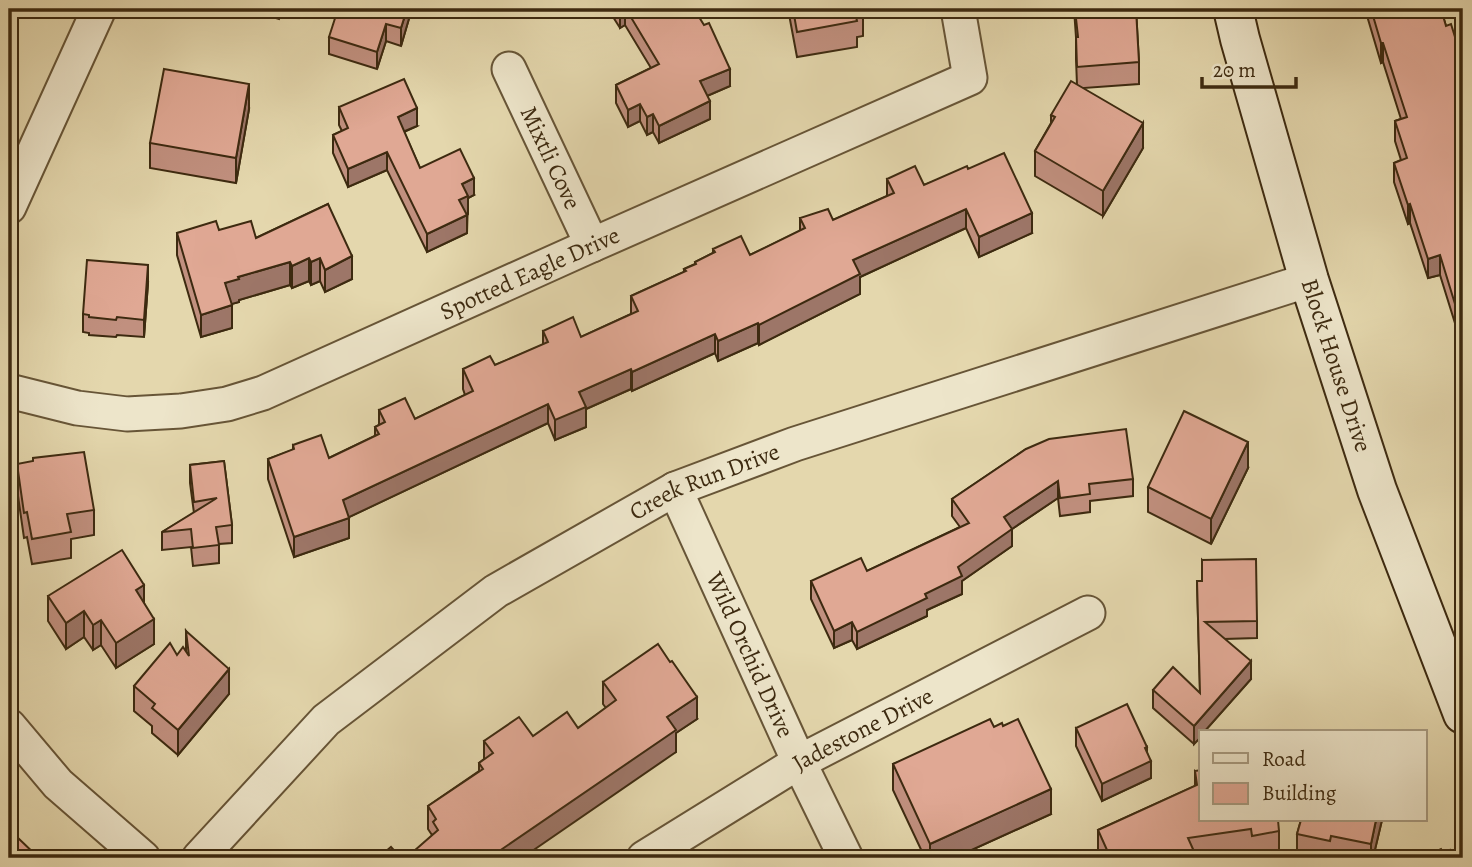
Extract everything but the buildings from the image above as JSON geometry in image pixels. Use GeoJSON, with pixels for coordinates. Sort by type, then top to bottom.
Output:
{"type":"FeatureCollection","features":[{"type":"Feature","properties":{"kind":"street"},"geometry":{"type":"LineString","coordinates":[[9,207],[99,9]]}},
{"type":"Feature","properties":{"kind":"street","name":"Spotted Eagle Drive"},"geometry":{"type":"LineString","coordinates":[[9,391],[77,408],[127,414],[181,411],[227,404],[263,393],[970,78],[958,9]]}},
{"type":"Feature","properties":{"kind":"street","name":"Block House Drive"},"geometry":{"type":"LineString","coordinates":[[1233,9],[1309,280],[1377,490],[1461,704]]}},
{"type":"Feature","properties":{"kind":"street","name":"Mixtli Cove"},"geometry":{"type":"LineString","coordinates":[[509,69],[592,245]]}},
{"type":"Feature","properties":{"kind":"street","name":"Creek Run Drive"},"geometry":{"type":"LineString","coordinates":[[199,858],[326,720],[496,591],[675,489],[795,444],[1309,280]]}},
{"type":"Feature","properties":{"kind":"street","name":"Wild Orchid Drive"},"geometry":{"type":"LineString","coordinates":[[675,489],[799,762],[846,858]]}},
{"type":"Feature","properties":{"kind":"street","name":"Jadestone Drive"},"geometry":{"type":"LineString","coordinates":[[644,858],[799,762],[1088,613]]}},
{"type":"Feature","properties":{"kind":"street"},"geometry":{"type":"LineString","coordinates":[[9,726],[58,784],[143,858]]}}]}
